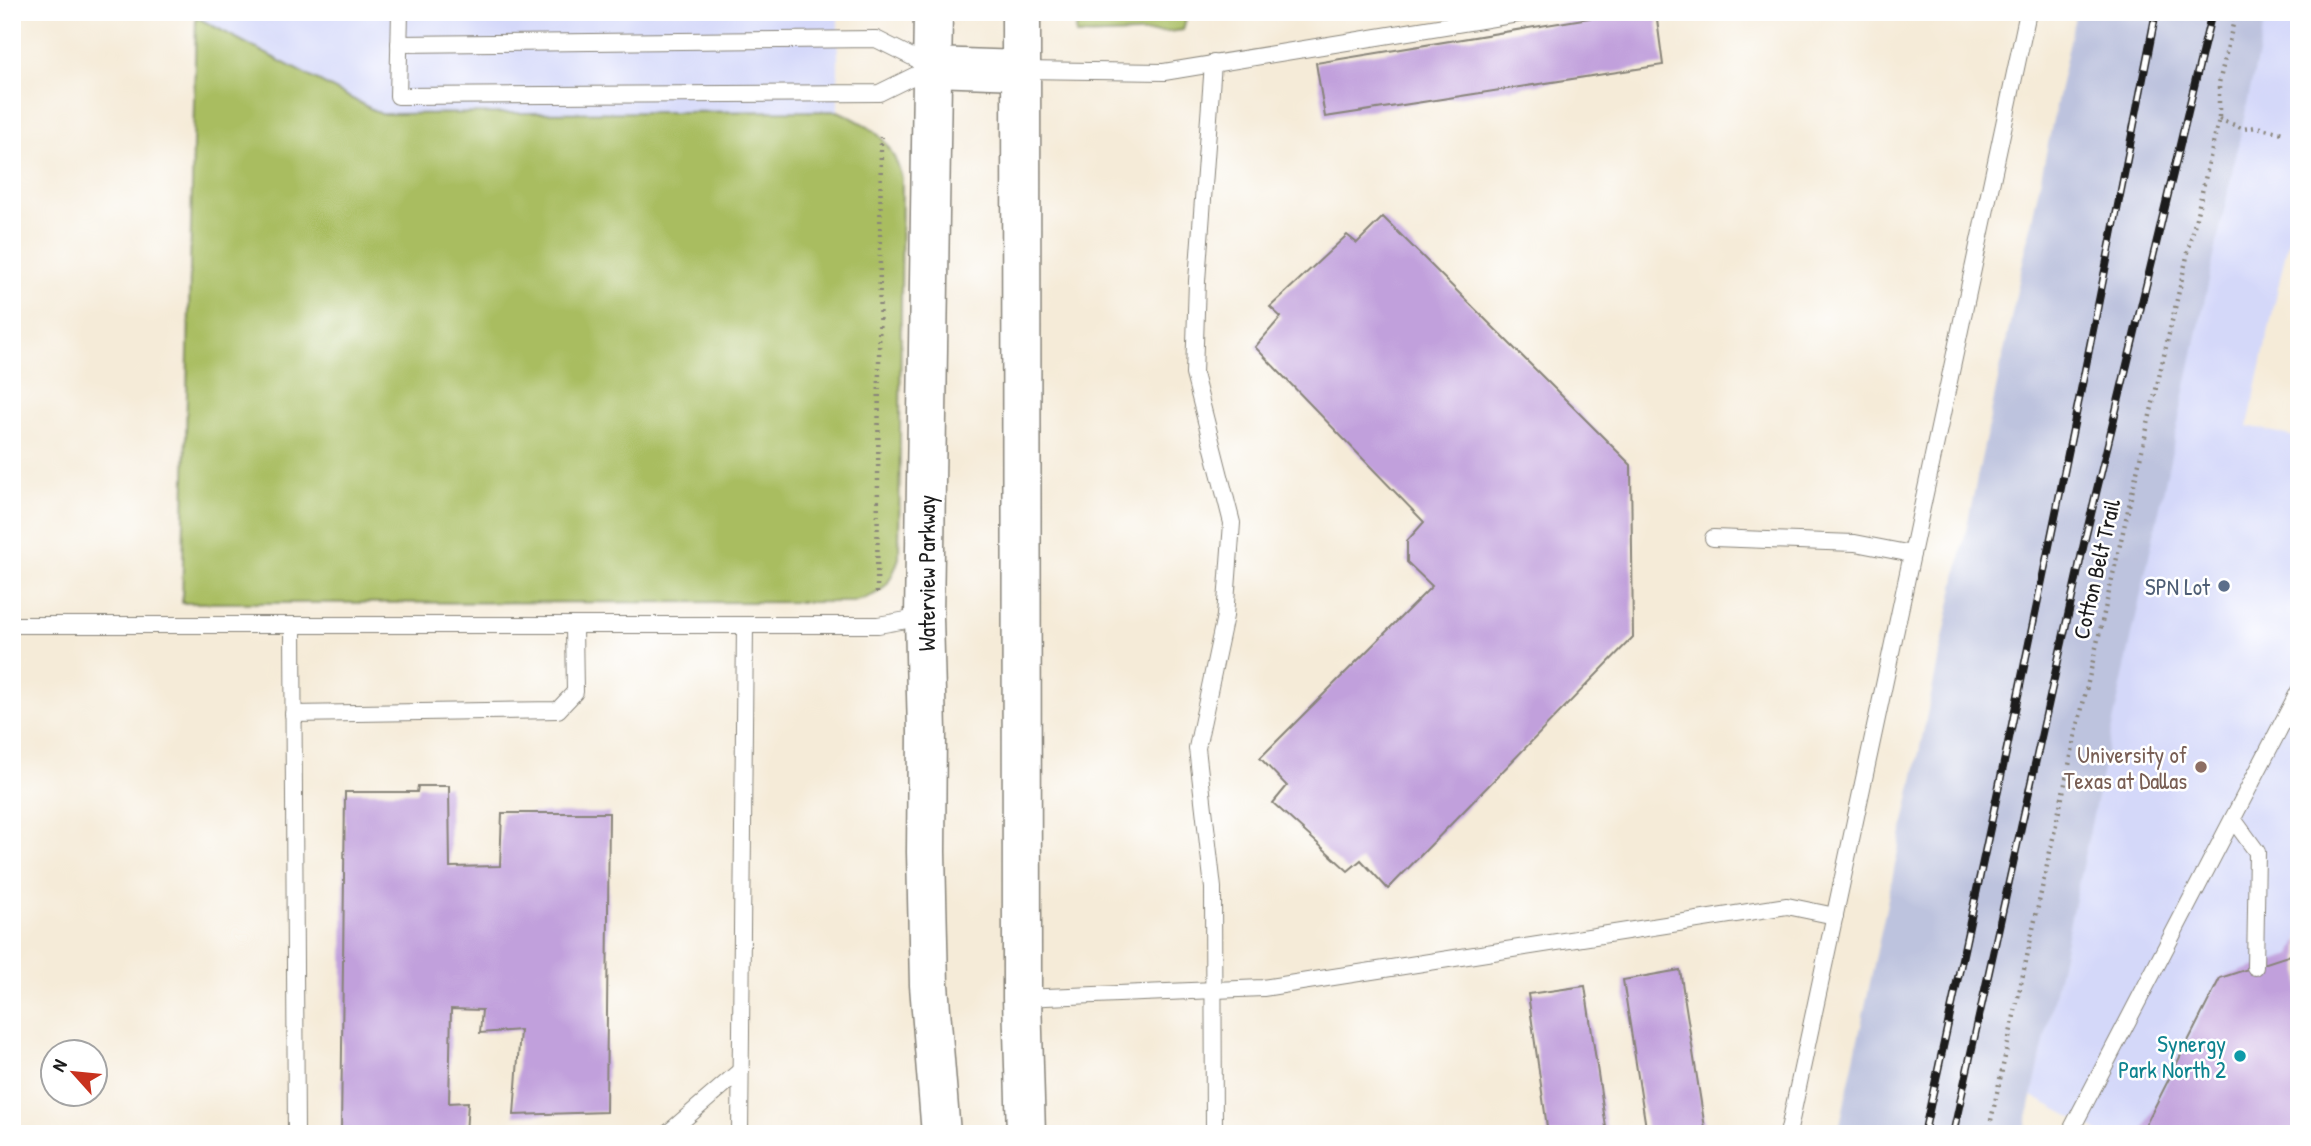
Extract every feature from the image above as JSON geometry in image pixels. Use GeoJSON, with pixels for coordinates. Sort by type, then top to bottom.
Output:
{"type":"FeatureCollection","features":[{"type":"Feature","properties":{"kind":"main road","name":"Waterview Parkway"},"geometry":{"type":"LineString","coordinates":[[933,12],[924,617],[929,985],[941,1134]]}},
{"type":"Feature","properties":{"kind":"main road"},"geometry":{"type":"LineString","coordinates":[[1021,12],[1022,998],[1026,1134]]}},
{"type":"Feature","properties":{"kind":"main road"},"geometry":{"type":"LineString","coordinates":[[932,67],[1021,70]]}},
{"type":"Feature","properties":{"kind":"lane"},"geometry":{"type":"LineString","coordinates":[[400,12],[398,96],[879,93],[932,67]]}},
{"type":"Feature","properties":{"kind":"lane"},"geometry":{"type":"LineString","coordinates":[[1021,70],[1164,72],[1530,12]]}},
{"type":"Feature","properties":{"kind":"lane"},"geometry":{"type":"LineString","coordinates":[[1788,1134],[2028,12]]}},
{"type":"Feature","properties":{"kind":"lane"},"geometry":{"type":"LineString","coordinates":[[400,44],[876,40],[932,67]]}},
{"type":"Feature","properties":{"kind":"lane"},"geometry":{"type":"LineString","coordinates":[[1213,64],[1197,281],[1194,374],[1232,523],[1225,616],[1197,748],[1213,888],[1214,1134]]}},
{"type":"Feature","properties":{"kind":"lane"},"geometry":{"type":"LineString","coordinates":[[1713,538],[1855,543],[1912,554]]}},
{"type":"Feature","properties":{"kind":"lane"},"geometry":{"type":"LineString","coordinates":[[12,625],[878,625],[924,617]]}},
{"type":"Feature","properties":{"kind":"lane"},"geometry":{"type":"LineString","coordinates":[[740,1134],[745,625]]}},
{"type":"Feature","properties":{"kind":"lane"},"geometry":{"type":"LineString","coordinates":[[293,626],[296,1134]]}},
{"type":"Feature","properties":{"kind":"lane"},"geometry":{"type":"LineString","coordinates":[[293,714],[558,710],[575,692],[574,626]]}},
{"type":"Feature","properties":{"kind":"lane"},"geometry":{"type":"LineString","coordinates":[[2069,1134],[2299,691]]}},
{"type":"Feature","properties":{"kind":"lane"},"geometry":{"type":"LineString","coordinates":[[2232,819],[2256,852],[2255,967]]}},
{"type":"Feature","properties":{"kind":"lane"},"geometry":{"type":"LineString","coordinates":[[1022,998],[1263,988],[1787,906],[1835,915]]}},
{"type":"Feature","properties":{"kind":"lane"},"geometry":{"type":"LineString","coordinates":[[667,1134],[741,1070]]}},
{"type":"Feature","properties":{"kind":"path","name":"Cotton Belt Trail"},"geometry":{"type":"LineString","coordinates":[[1988,1134],[2075,738],[2219,119],[2219,83],[2236,12]]}},
{"type":"Feature","properties":{"kind":"path"},"geometry":{"type":"LineString","coordinates":[[2219,119],[2244,129],[2256,127],[2283,133]]}},
{"type":"Feature","properties":{"kind":"path"},"geometry":{"type":"LineString","coordinates":[[877,593],[881,137]]}},
{"type":"Feature","properties":{"kind":"shaded area"},"geometry":{"type":"Polygon","coordinates":[[[179,12],[838,12],[838,111],[381,114],[196,17],[179,12]]]}},
{"type":"Feature","properties":{"kind":"shaded area"},"geometry":{"type":"Polygon","coordinates":[[[2076,12],[2267,12],[2024,1134],[1838,1134],[2076,12]]]}},
{"type":"Feature","properties":{"kind":"shaded area","name":"University of Texas at Dallas"},"geometry":{"type":"Polygon","coordinates":[[[2266,12],[2299,12],[2299,226],[2292,223],[2248,426],[2299,438],[2299,1134],[2103,1134],[2032,1096],[2266,12]]]}},
{"type":"Feature","properties":{"kind":"green space"},"geometry":{"type":"Polygon","coordinates":[[[1077,12],[1188,12],[1183,30],[1076,35],[1077,12]]]}},
{"type":"Feature","properties":{"kind":"green space"},"geometry":{"type":"Polygon","coordinates":[[[196,17],[381,114],[838,111],[871,129],[892,153],[902,178],[899,558],[884,588],[872,596],[853,602],[182,603],[196,17]]]}},
{"type":"Feature","properties":{"kind":"building"},"geometry":{"type":"Polygon","coordinates":[[[1626,12],[1656,12],[1663,65],[1325,117],[1316,63],[1626,12]]]}},
{"type":"Feature","properties":{"kind":"building"},"geometry":{"type":"Polygon","coordinates":[[[1383,217],[1631,465],[1633,637],[1388,889],[1361,860],[1348,871],[1273,803],[1287,786],[1260,758],[1432,586],[1407,562],[1407,541],[1424,522],[1255,347],[1281,317],[1270,307],[1347,235],[1357,243],[1383,217]]]}},
{"type":"Feature","properties":{"kind":"building"},"geometry":{"type":"Polygon","coordinates":[[[418,786],[449,786],[450,867],[500,866],[502,813],[609,813],[606,1112],[514,1115],[520,1030],[480,1033],[482,1010],[451,1009],[449,1103],[468,1102],[466,1134],[341,1134],[345,792],[417,792],[418,786]]]}},
{"type":"Feature","properties":{"kind":"building","name":"Synergy Park North 2"},"geometry":{"type":"Polygon","coordinates":[[[2299,939],[2299,1134],[2141,1134],[2220,978],[2291,955],[2299,939]]]}},
{"type":"Feature","properties":{"kind":"building"},"geometry":{"type":"Polygon","coordinates":[[[1680,970],[1706,1134],[1647,1134],[1623,980],[1680,970]]]}},
{"type":"Feature","properties":{"kind":"building"},"geometry":{"type":"Polygon","coordinates":[[[1585,986],[1607,1134],[1548,1134],[1528,994],[1585,986]]]}},
{"type":"Feature","properties":{"kind":"railway"},"geometry":{"type":"LineString","coordinates":[[1924,1134],[2043,574],[2156,12]]}},
{"type":"Feature","properties":{"kind":"railway"},"geometry":{"type":"LineString","coordinates":[[1953,1134],[2085,539],[2212,12]]}},
{"type":"Feature","properties":{"kind":"place","name":"SPN Lot"},"geometry":{"type":"Point","coordinates":[2224,586]}},
{"type":"Feature","properties":{"kind":"place","name":"University of Texas at Dallas"},"geometry":{"type":"Point","coordinates":[2201,767]}},
{"type":"Feature","properties":{"kind":"place","name":"Synergy Park North 2"},"geometry":{"type":"Point","coordinates":[2240,1056]}}]}
